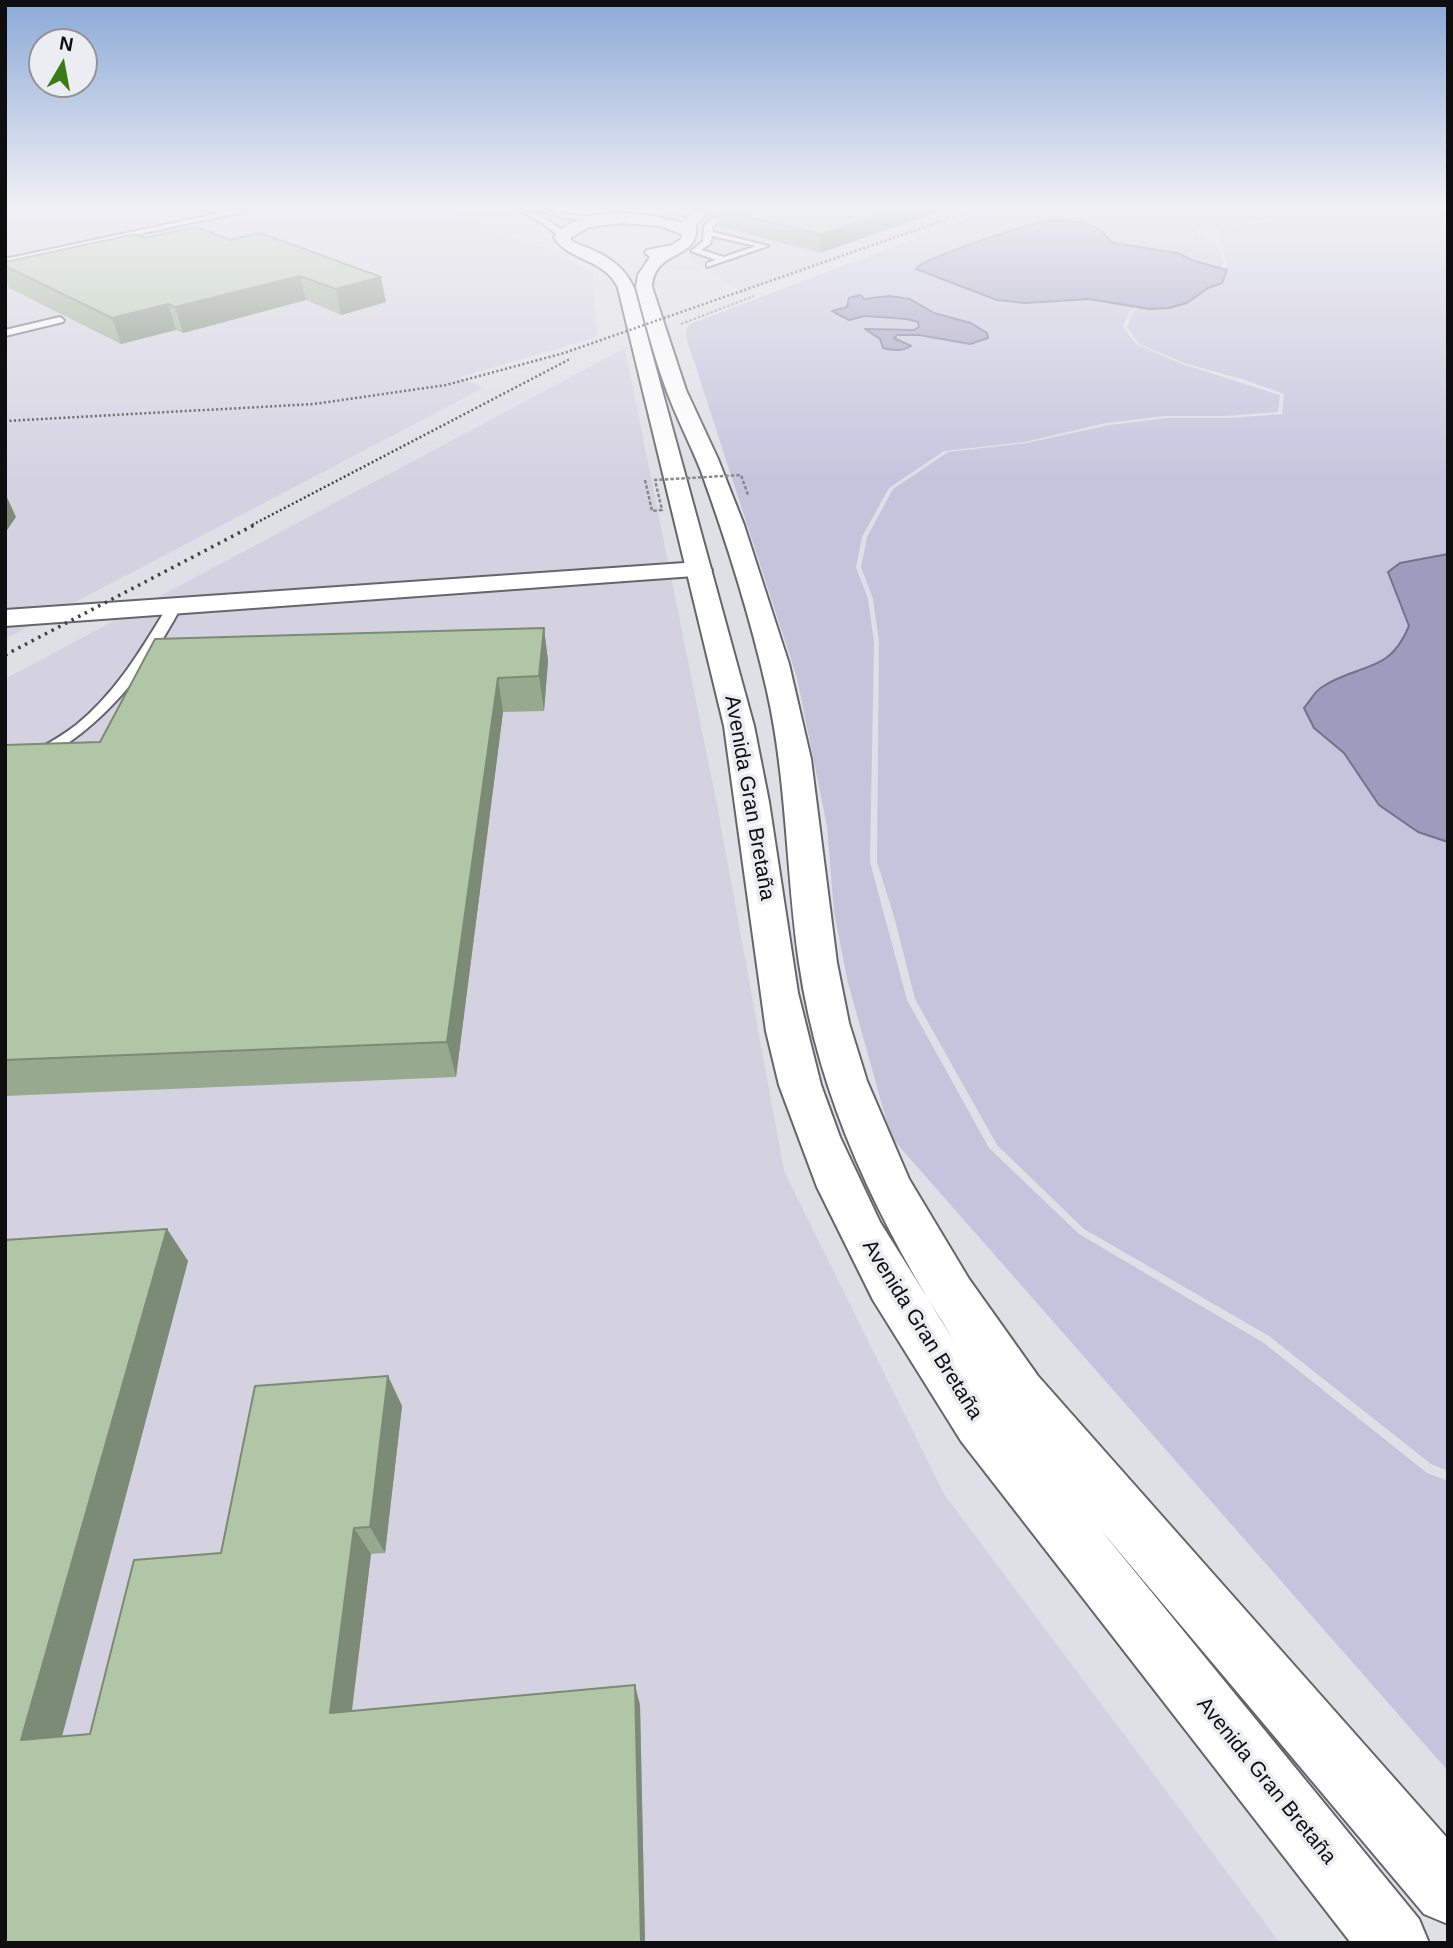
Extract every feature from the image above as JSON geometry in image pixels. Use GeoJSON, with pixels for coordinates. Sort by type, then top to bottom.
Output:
{"type":"FeatureCollection","features":[{"type":"Feature","properties":{"kind":"main road","name":"Avenida Gran Bretaña"},"geometry":{"type":"LineString","coordinates":[[629,301],[733,697],[754,796],[779,985],[797,1076],[826,1157],[860,1233],[918,1332],[980,1423],[1395,1943]]}},
{"type":"Feature","properties":{"kind":"main road","name":"Avenida Gran Bretaña"},"geometry":{"type":"LineString","coordinates":[[650,301],[672,380],[712,469],[741,514],[788,720],[818,963],[826,1007],[848,1088],[894,1198],[925,1255],[968,1323],[1020,1394],[1448,1889]]}},
{"type":"Feature","properties":{"kind":"main road"},"geometry":{"type":"LineString","coordinates":[[5,618],[699,569],[721,556],[741,514]]}},
{"type":"Feature","properties":{"kind":"lane"},"geometry":{"type":"LineString","coordinates":[[5,333],[60,320]]}},
{"type":"Feature","properties":{"kind":"lane"},"geometry":{"type":"LineString","coordinates":[[5,774],[67,738],[107,705],[165,626],[174,607]]}},
{"type":"Feature","properties":{"kind":"path"},"geometry":{"type":"LineString","coordinates":[[662,348],[678,338],[677,327],[682,323],[741,301]]}},
{"type":"Feature","properties":{"kind":"path"},"geometry":{"type":"LineString","coordinates":[[645,480],[652,511],[662,510],[655,480],[741,475],[741,514]]}},
{"type":"Feature","properties":{"kind":"shaded area"},"geometry":{"type":"Polygon","coordinates":[[[5,301],[595,301],[597,337],[460,377],[483,388],[5,639],[5,301]]]}},
{"type":"Feature","properties":{"kind":"shaded area"},"geometry":{"type":"Polygon","coordinates":[[[751,301],[1144,301],[1129,312],[1123,327],[1136,344],[1182,364],[1280,395],[1278,412],[1227,416],[1166,416],[1106,423],[1025,442],[944,451],[889,488],[862,537],[856,567],[868,599],[874,642],[870,862],[907,1000],[989,1148],[1079,1234],[1264,1343],[1427,1473],[1448,1481],[1448,1771],[891,1137],[848,983],[834,912],[827,826],[797,678],[687,340],[686,331],[690,324],[751,301]]]}},
{"type":"Feature","properties":{"kind":"shaded area"},"geometry":{"type":"Polygon","coordinates":[[[848,301],[913,301],[934,313],[971,323],[987,333],[988,338],[970,344],[919,335],[897,335],[894,338],[911,346],[890,350],[883,348],[880,339],[865,329],[914,330],[919,327],[918,322],[865,316],[849,320],[832,311],[847,307],[848,301]]]}},
{"type":"Feature","properties":{"kind":"shaded area"},"geometry":{"type":"Polygon","coordinates":[[[1005,301],[1058,301],[1025,303],[1005,301]]]}},
{"type":"Feature","properties":{"kind":"shaded area"},"geometry":{"type":"Polygon","coordinates":[[[1100,301],[1190,301],[1169,308],[1149,309],[1100,301]]]}},
{"type":"Feature","properties":{"kind":"shaded area"},"geometry":{"type":"Polygon","coordinates":[[[1448,301],[1448,1471],[1431,1464],[1269,1336],[1084,1229],[997,1145],[915,999],[877,862],[879,642],[873,599],[861,567],[867,537],[893,489],[948,452],[1027,443],[1109,425],[1168,418],[1229,418],[1282,414],[1284,394],[1184,363],[1139,344],[1127,327],[1133,312],[1147,302],[1448,301]]]}},
{"type":"Feature","properties":{"kind":"shaded area"},"geometry":{"type":"Polygon","coordinates":[[[625,348],[717,805],[784,1171],[944,1494],[1280,1943],[5,1943],[5,679],[625,348]]]}},
{"type":"Feature","properties":{"kind":"shaded area"},"geometry":{"type":"Polygon","coordinates":[[[1448,554],[1448,842],[1418,832],[1379,805],[1344,753],[1314,728],[1304,708],[1322,687],[1383,660],[1401,642],[1409,626],[1388,572],[1400,563],[1448,554]]]}},
{"type":"Feature","properties":{"kind":"building"},"geometry":{"type":"Polygon","coordinates":[[[77,301],[200,301],[175,307],[168,304],[112,318],[77,301]]]}},
{"type":"Feature","properties":{"kind":"building"},"geometry":{"type":"Polygon","coordinates":[[[544,628],[539,676],[498,678],[447,1042],[5,1060],[5,745],[100,742],[155,639],[544,628]]]}},
{"type":"Feature","properties":{"kind":"building"},"geometry":{"type":"Polygon","coordinates":[[[167,1229],[21,1740],[90,1734],[134,1560],[221,1553],[255,1386],[388,1376],[370,1527],[354,1528],[330,1713],[635,1685],[641,1943],[5,1943],[5,1240],[167,1229]]]}},
{"type":"Feature","properties":{"kind":"railway"},"geometry":{"type":"LineString","coordinates":[[5,421],[314,404],[446,385],[564,353],[713,301]]}},
{"type":"Feature","properties":{"kind":"railway"},"geometry":{"type":"LineString","coordinates":[[252,525],[570,359]]}},
{"type":"Feature","properties":{"kind":"railway"},"geometry":{"type":"LineString","coordinates":[[5,655],[256,524]]}}]}
